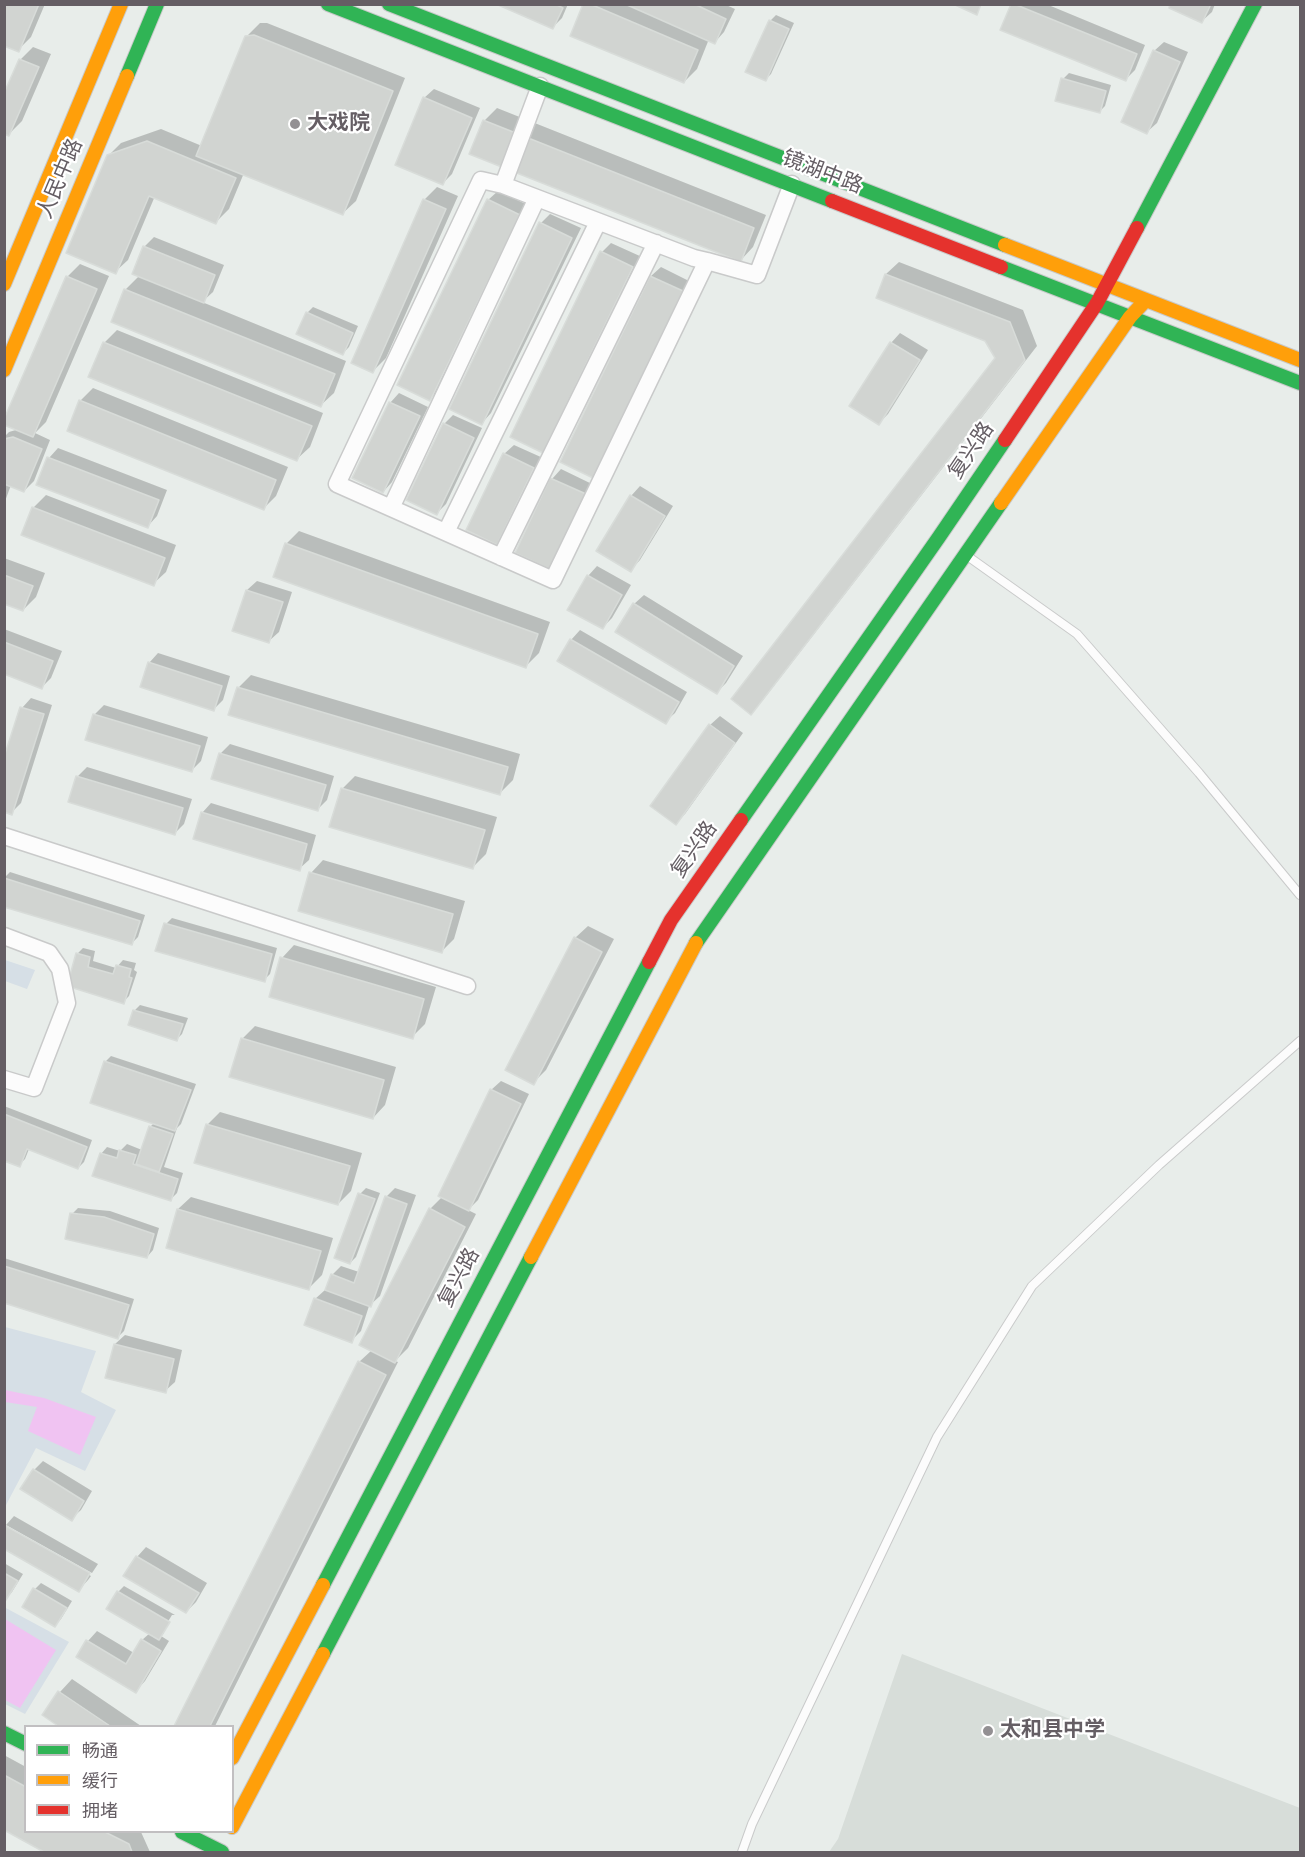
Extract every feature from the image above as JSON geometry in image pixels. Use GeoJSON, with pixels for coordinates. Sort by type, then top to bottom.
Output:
{"type":"FeatureCollection","features":[{"type":"Feature","properties":{"kind":"street","name":"人民中路"},"geometry":{"type":"LineString","coordinates":[[4,284],[121,4]]}},
{"type":"Feature","properties":{"kind":"street","name":"人民中路"},"geometry":{"type":"LineString","coordinates":[[4,370],[157,4]]}},
{"type":"Feature","properties":{"kind":"street","name":"镜湖中路"},"geometry":{"type":"LineString","coordinates":[[328,4],[1300,383]]}},
{"type":"Feature","properties":{"kind":"street","name":"镜湖中路"},"geometry":{"type":"LineString","coordinates":[[388,4],[1300,360]]}},
{"type":"Feature","properties":{"kind":"street","name":"复兴路"},"geometry":{"type":"LineString","coordinates":[[234,1754],[671,920],[939,537],[1097,303],[1255,4]]}},
{"type":"Feature","properties":{"kind":"street"},"geometry":{"type":"LineString","coordinates":[[502,185],[540,86]]}},
{"type":"Feature","properties":{"kind":"street"},"geometry":{"type":"LineString","coordinates":[[707,261],[553,580],[337,484],[481,180],[502,185],[707,261],[757,275],[792,184]]}},
{"type":"Feature","properties":{"kind":"street"},"geometry":{"type":"LineString","coordinates":[[391,508],[537,198]]}},
{"type":"Feature","properties":{"kind":"street"},"geometry":{"type":"LineString","coordinates":[[446,532],[598,222]]}},
{"type":"Feature","properties":{"kind":"street"},"geometry":{"type":"LineString","coordinates":[[501,557],[656,243]]}},
{"type":"Feature","properties":{"kind":"street"},"geometry":{"type":"LineString","coordinates":[[234,1823],[699,937],[1130,317],[1146,300]]}},
{"type":"Feature","properties":{"kind":"street"},"geometry":{"type":"LineString","coordinates":[[4,836],[467,986]]}},
{"type":"Feature","properties":{"kind":"street"},"geometry":{"type":"LineString","coordinates":[[4,936],[49,953],[60,969],[67,1003],[34,1088],[4,1079]]}},
{"type":"Feature","properties":{"kind":"street"},"geometry":{"type":"LineString","coordinates":[[4,1733],[24,1743]]}},
{"type":"Feature","properties":{"kind":"street"},"geometry":{"type":"LineString","coordinates":[[183,1852],[189,1833],[220,1852],[230,1833]]}},
{"type":"Feature","properties":{"kind":"lane"},"geometry":{"type":"LineString","coordinates":[[966,555],[1077,634],[1199,773],[1300,895]]}},
{"type":"Feature","properties":{"kind":"lane"},"geometry":{"type":"LineString","coordinates":[[742,1852],[752,1824],[937,1437],[1032,1286],[1159,1165],[1300,1041]]}},
{"type":"Feature","properties":{"kind":"shaded area"},"geometry":{"type":"Polygon","coordinates":[[[5,960],[35,970],[27,989],[5,981],[5,960]]]}},
{"type":"Feature","properties":{"kind":"shaded area"},"geometry":{"type":"Polygon","coordinates":[[[5,1327],[96,1351],[81,1392],[116,1410],[85,1471],[36,1448],[5,1507],[5,1327]]]}},
{"type":"Feature","properties":{"kind":"shaded area"},"geometry":{"type":"Polygon","coordinates":[[[5,1390],[44,1398],[96,1417],[80,1455],[28,1431],[37,1407],[5,1402],[5,1390]]]}},
{"type":"Feature","properties":{"kind":"shaded area"},"geometry":{"type":"Polygon","coordinates":[[[4,1607],[69,1642],[25,1714],[5,1704],[4,1607]]]}},
{"type":"Feature","properties":{"kind":"shaded area"},"geometry":{"type":"Polygon","coordinates":[[[5,1619],[56,1650],[20,1708],[5,1700],[5,1619]]]}},
{"type":"Feature","properties":{"kind":"shaded area","name":"太和县中学"},"geometry":{"type":"Polygon","coordinates":[[[902,1654],[1300,1808],[1300,1852],[829,1852],[838,1839],[902,1654]]]}},
{"type":"Feature","properties":{"kind":"building"},"geometry":{"type":"Polygon","coordinates":[[[5,4],[39,4],[19,52],[4,46],[5,4]]]}},
{"type":"Feature","properties":{"kind":"building"},"geometry":{"type":"Polygon","coordinates":[[[496,4],[555,4],[563,8],[553,29],[496,4]]]}},
{"type":"Feature","properties":{"kind":"building"},"geometry":{"type":"Polygon","coordinates":[[[583,4],[590,4],[698,50],[684,83],[570,36],[583,4]]]}},
{"type":"Feature","properties":{"kind":"building"},"geometry":{"type":"Polygon","coordinates":[[[625,4],[694,4],[726,19],[715,44],[625,4]]]}},
{"type":"Feature","properties":{"kind":"building"},"geometry":{"type":"Polygon","coordinates":[[[953,4],[981,4],[977,15],[953,4]]]}},
{"type":"Feature","properties":{"kind":"building"},"geometry":{"type":"Polygon","coordinates":[[[1011,4],[1137,54],[1126,81],[1000,30],[1011,4]]]}},
{"type":"Feature","properties":{"kind":"building"},"geometry":{"type":"Polygon","coordinates":[[[1170,4],[1211,4],[1202,23],[1169,8],[1170,4]]]}},
{"type":"Feature","properties":{"kind":"building"},"geometry":{"type":"Polygon","coordinates":[[[769,20],[789,29],[766,81],[745,72],[769,20]]]}},
{"type":"Feature","properties":{"kind":"building","name":"大戏院"},"geometry":{"type":"Polygon","coordinates":[[[254,35],[393,91],[343,215],[196,156],[245,36],[254,35]]]}},
{"type":"Feature","properties":{"kind":"building"},"geometry":{"type":"Polygon","coordinates":[[[1153,50],[1180,62],[1147,134],[1121,122],[1153,50]]]}},
{"type":"Feature","properties":{"kind":"building"},"geometry":{"type":"Polygon","coordinates":[[[19,59],[39,67],[9,136],[4,134],[4,93],[19,59]]]}},
{"type":"Feature","properties":{"kind":"building"},"geometry":{"type":"Polygon","coordinates":[[[1061,78],[1106,91],[1100,113],[1055,101],[1061,78]]]}},
{"type":"Feature","properties":{"kind":"building"},"geometry":{"type":"Polygon","coordinates":[[[423,97],[472,118],[443,185],[395,165],[423,97]]]}},
{"type":"Feature","properties":{"kind":"building"},"geometry":{"type":"Polygon","coordinates":[[[483,120],[754,228],[741,262],[469,154],[483,120]]]}},
{"type":"Feature","properties":{"kind":"building"},"geometry":{"type":"Polygon","coordinates":[[[147,141],[236,178],[216,224],[149,196],[116,274],[66,253],[107,155],[147,141]]]}},
{"type":"Feature","properties":{"kind":"building"},"geometry":{"type":"Polygon","coordinates":[[[423,199],[446,209],[373,373],[351,363],[423,199]]]}},
{"type":"Feature","properties":{"kind":"building"},"geometry":{"type":"Polygon","coordinates":[[[487,199],[520,215],[430,401],[397,385],[487,199]]]}},
{"type":"Feature","properties":{"kind":"building"},"geometry":{"type":"Polygon","coordinates":[[[539,222],[572,238],[482,425],[449,409],[539,222]]]}},
{"type":"Feature","properties":{"kind":"building"},"geometry":{"type":"Polygon","coordinates":[[[143,246],[215,275],[204,303],[132,274],[143,246]]]}},
{"type":"Feature","properties":{"kind":"building"},"geometry":{"type":"Polygon","coordinates":[[[600,251],[633,267],[543,453],[510,437],[600,251]]]}},
{"type":"Feature","properties":{"kind":"building"},"geometry":{"type":"Polygon","coordinates":[[[885,274],[1010,322],[1025,360],[751,715],[731,699],[995,358],[985,341],[876,298],[885,274]]]}},
{"type":"Feature","properties":{"kind":"building"},"geometry":{"type":"Polygon","coordinates":[[[66,276],[97,289],[33,437],[4,425],[4,419],[66,276]]]}},
{"type":"Feature","properties":{"kind":"building"},"geometry":{"type":"Polygon","coordinates":[[[650,276],[683,291],[593,478],[560,462],[650,276]]]}},
{"type":"Feature","properties":{"kind":"building"},"geometry":{"type":"Polygon","coordinates":[[[124,289],[335,374],[321,407],[111,322],[124,289]]]}},
{"type":"Feature","properties":{"kind":"building"},"geometry":{"type":"Polygon","coordinates":[[[306,312],[353,333],[343,355],[296,334],[306,312]]]}},
{"type":"Feature","properties":{"kind":"building"},"geometry":{"type":"Polygon","coordinates":[[[103,342],[312,426],[297,461],[88,377],[103,342]]]}},
{"type":"Feature","properties":{"kind":"building"},"geometry":{"type":"Polygon","coordinates":[[[890,342],[920,360],[879,425],[849,406],[890,342]]]}},
{"type":"Feature","properties":{"kind":"building"},"geometry":{"type":"Polygon","coordinates":[[[79,400],[276,480],[264,510],[67,431],[79,400]]]}},
{"type":"Feature","properties":{"kind":"building"},"geometry":{"type":"Polygon","coordinates":[[[389,402],[420,416],[383,493],[352,478],[389,402]]]}},
{"type":"Feature","properties":{"kind":"building"},"geometry":{"type":"Polygon","coordinates":[[[443,423],[474,438],[437,515],[406,500],[443,423]]]}},
{"type":"Feature","properties":{"kind":"building"},"geometry":{"type":"Polygon","coordinates":[[[13,437],[42,449],[24,492],[4,484],[4,439],[13,437]]]}},
{"type":"Feature","properties":{"kind":"building"},"geometry":{"type":"Polygon","coordinates":[[[503,453],[534,468],[497,545],[466,530],[503,453]]]}},
{"type":"Feature","properties":{"kind":"building"},"geometry":{"type":"Polygon","coordinates":[[[47,457],[159,500],[148,528],[36,485],[47,457]]]}},
{"type":"Feature","properties":{"kind":"building"},"geometry":{"type":"Polygon","coordinates":[[[550,478],[586,494],[550,569],[515,553],[550,478]]]}},
{"type":"Feature","properties":{"kind":"building"},"geometry":{"type":"Polygon","coordinates":[[[630,495],[665,516],[631,572],[596,551],[630,495]]]}},
{"type":"Feature","properties":{"kind":"building"},"geometry":{"type":"Polygon","coordinates":[[[32,507],[165,558],[154,586],[21,535],[32,507]]]}},
{"type":"Feature","properties":{"kind":"building"},"geometry":{"type":"Polygon","coordinates":[[[285,543],[538,634],[526,668],[273,577],[285,543]]]}},
{"type":"Feature","properties":{"kind":"building"},"geometry":{"type":"Polygon","coordinates":[[[4,575],[33,586],[23,611],[4,604],[4,575]]]}},
{"type":"Feature","properties":{"kind":"building"},"geometry":{"type":"Polygon","coordinates":[[[587,575],[622,595],[603,629],[567,610],[587,575]]]}},
{"type":"Feature","properties":{"kind":"building"},"geometry":{"type":"Polygon","coordinates":[[[246,590],[283,602],[269,643],[232,631],[246,590]]]}},
{"type":"Feature","properties":{"kind":"building"},"geometry":{"type":"Polygon","coordinates":[[[633,603],[734,666],[717,694],[615,632],[633,603]]]}},
{"type":"Feature","properties":{"kind":"building"},"geometry":{"type":"Polygon","coordinates":[[[570,639],[679,702],[666,724],[557,661],[570,639]]]}},
{"type":"Feature","properties":{"kind":"building"},"geometry":{"type":"Polygon","coordinates":[[[4,642],[53,661],[42,689],[4,674],[4,642]]]}},
{"type":"Feature","properties":{"kind":"building"},"geometry":{"type":"Polygon","coordinates":[[[148,662],[222,686],[214,711],[140,687],[148,662]]]}},
{"type":"Feature","properties":{"kind":"building"},"geometry":{"type":"Polygon","coordinates":[[[237,687],[508,767],[500,795],[228,715],[237,687]]]}},
{"type":"Feature","properties":{"kind":"building"},"geometry":{"type":"Polygon","coordinates":[[[20,707],[44,714],[12,815],[4,812],[4,757],[20,707]]]}},
{"type":"Feature","properties":{"kind":"building"},"geometry":{"type":"Polygon","coordinates":[[[93,714],[200,746],[192,772],[85,740],[93,714]]]}},
{"type":"Feature","properties":{"kind":"building"},"geometry":{"type":"Polygon","coordinates":[[[709,724],[735,743],[676,825],[650,806],[709,724]]]}},
{"type":"Feature","properties":{"kind":"building"},"geometry":{"type":"Polygon","coordinates":[[[219,753],[326,785],[318,811],[211,779],[219,753]]]}},
{"type":"Feature","properties":{"kind":"building"},"geometry":{"type":"Polygon","coordinates":[[[76,776],[183,808],[175,835],[68,802],[76,776]]]}},
{"type":"Feature","properties":{"kind":"building"},"geometry":{"type":"Polygon","coordinates":[[[341,788],[485,830],[473,869],[329,827],[341,788]]]}},
{"type":"Feature","properties":{"kind":"building"},"geometry":{"type":"Polygon","coordinates":[[[201,812],[307,844],[300,871],[193,839],[201,812]]]}},
{"type":"Feature","properties":{"kind":"building"},"geometry":{"type":"Polygon","coordinates":[[[309,872],[453,914],[442,953],[298,911],[309,872]]]}},
{"type":"Feature","properties":{"kind":"building"},"geometry":{"type":"Polygon","coordinates":[[[4,878],[140,921],[132,945],[4,907],[4,878]]]}},
{"type":"Feature","properties":{"kind":"building"},"geometry":{"type":"Polygon","coordinates":[[[164,923],[272,954],[265,982],[155,951],[164,923]]]}},
{"type":"Feature","properties":{"kind":"building"},"geometry":{"type":"Polygon","coordinates":[[[574,937],[602,952],[534,1085],[505,1070],[574,937]]]}},
{"type":"Feature","properties":{"kind":"building"},"geometry":{"type":"Polygon","coordinates":[[[76,953],[90,957],[88,967],[113,974],[116,965],[131,969],[129,977],[132,978],[124,1004],[67,986],[76,953]]]}},
{"type":"Feature","properties":{"kind":"building"},"geometry":{"type":"Polygon","coordinates":[[[280,957],[424,999],[413,1039],[269,997],[280,957]]]}},
{"type":"Feature","properties":{"kind":"building"},"geometry":{"type":"Polygon","coordinates":[[[133,1010],[183,1024],[177,1041],[128,1025],[133,1010]]]}},
{"type":"Feature","properties":{"kind":"building"},"geometry":{"type":"Polygon","coordinates":[[[241,1038],[384,1080],[373,1119],[229,1077],[241,1038]]]}},
{"type":"Feature","properties":{"kind":"building"},"geometry":{"type":"Polygon","coordinates":[[[104,1061],[191,1090],[175,1131],[90,1103],[104,1061]]]}},
{"type":"Feature","properties":{"kind":"building"},"geometry":{"type":"Polygon","coordinates":[[[490,1089],[521,1104],[469,1211],[438,1196],[490,1089]]]}},
{"type":"Feature","properties":{"kind":"building"},"geometry":{"type":"Polygon","coordinates":[[[4,1114],[87,1147],[78,1169],[27,1149],[20,1167],[4,1161],[4,1114]]]}},
{"type":"Feature","properties":{"kind":"building"},"geometry":{"type":"Polygon","coordinates":[[[206,1124],[350,1166],[338,1205],[194,1163],[206,1124]]]}},
{"type":"Feature","properties":{"kind":"building"},"geometry":{"type":"Polygon","coordinates":[[[149,1126],[173,1134],[159,1172],[136,1164],[149,1126]]]}},
{"type":"Feature","properties":{"kind":"building"},"geometry":{"type":"Polygon","coordinates":[[[119,1150],[136,1155],[133,1164],[178,1179],[171,1201],[92,1176],[100,1153],[117,1158],[119,1150]]]}},
{"type":"Feature","properties":{"kind":"building"},"geometry":{"type":"Polygon","coordinates":[[[358,1193],[375,1199],[350,1264],[334,1258],[358,1193]]]}},
{"type":"Feature","properties":{"kind":"building"},"geometry":{"type":"Polygon","coordinates":[[[385,1196],[407,1204],[371,1307],[325,1290],[331,1274],[354,1283],[385,1196]]]}},
{"type":"Feature","properties":{"kind":"building"},"geometry":{"type":"Polygon","coordinates":[[[429,1208],[465,1227],[395,1363],[359,1345],[429,1208]]]}},
{"type":"Feature","properties":{"kind":"building"},"geometry":{"type":"Polygon","coordinates":[[[177,1209],[321,1251],[309,1290],[166,1248],[177,1209]]]}},
{"type":"Feature","properties":{"kind":"building"},"geometry":{"type":"Polygon","coordinates":[[[70,1213],[104,1217],[154,1234],[147,1258],[65,1239],[70,1213]]]}},
{"type":"Feature","properties":{"kind":"building"},"geometry":{"type":"Polygon","coordinates":[[[4,1266],[129,1305],[118,1339],[4,1303],[4,1266]]]}},
{"type":"Feature","properties":{"kind":"building"},"geometry":{"type":"Polygon","coordinates":[[[314,1298],[362,1316],[352,1343],[304,1325],[314,1298]]]}},
{"type":"Feature","properties":{"kind":"building"},"geometry":{"type":"Polygon","coordinates":[[[114,1344],[174,1359],[166,1393],[105,1378],[114,1344]]]}},
{"type":"Feature","properties":{"kind":"building"},"geometry":{"type":"Polygon","coordinates":[[[358,1361],[386,1375],[211,1725],[175,1725],[358,1361]]]}},
{"type":"Feature","properties":{"kind":"building"},"geometry":{"type":"Polygon","coordinates":[[[33,1469],[84,1501],[72,1521],[20,1489],[33,1469]]]}},
{"type":"Feature","properties":{"kind":"building"},"geometry":{"type":"Polygon","coordinates":[[[4,1525],[90,1573],[79,1592],[4,1549],[4,1525]]]}},
{"type":"Feature","properties":{"kind":"building"},"geometry":{"type":"Polygon","coordinates":[[[136,1556],[199,1593],[186,1613],[123,1576],[136,1556]]]}},
{"type":"Feature","properties":{"kind":"building"},"geometry":{"type":"Polygon","coordinates":[[[4,1573],[18,1581],[6,1600],[4,1599],[4,1573]]]}},
{"type":"Feature","properties":{"kind":"building"},"geometry":{"type":"Polygon","coordinates":[[[33,1588],[67,1608],[55,1627],[22,1607],[33,1588]]]}},
{"type":"Feature","properties":{"kind":"building"},"geometry":{"type":"Polygon","coordinates":[[[117,1591],[170,1622],[159,1640],[106,1609],[117,1591]]]}},
{"type":"Feature","properties":{"kind":"building"},"geometry":{"type":"Polygon","coordinates":[[[141,1639],[161,1651],[136,1693],[76,1657],[86,1640],[126,1664],[141,1639]]]}},
{"type":"Feature","properties":{"kind":"building"},"geometry":{"type":"Polygon","coordinates":[[[58,1691],[109,1725],[57,1725],[42,1715],[58,1691]]]}},
{"type":"Feature","properties":{"kind":"building"},"geometry":{"type":"Polygon","coordinates":[[[4,1775],[24,1786],[24,1833],[107,1833],[129,1844],[132,1852],[44,1852],[4,1830],[4,1775]]]}},
{"type":"Feature","properties":{"kind":"traffic: fast"},"geometry":{"type":"LineString","coordinates":[[127,76],[157,4]]}},
{"type":"Feature","properties":{"kind":"traffic: fast"},"geometry":{"type":"LineString","coordinates":[[328,4],[832,201]]}},
{"type":"Feature","properties":{"kind":"traffic: fast"},"geometry":{"type":"LineString","coordinates":[[389,4],[1005,245]]}},
{"type":"Feature","properties":{"kind":"traffic: fast"},"geometry":{"type":"LineString","coordinates":[[1137,228],[1255,4]]}},
{"type":"Feature","properties":{"kind":"traffic: fast"},"geometry":{"type":"LineString","coordinates":[[1001,267],[1300,383]]}},
{"type":"Feature","properties":{"kind":"traffic: fast"},"geometry":{"type":"LineString","coordinates":[[741,820],[1005,440]]}},
{"type":"Feature","properties":{"kind":"traffic: fast"},"geometry":{"type":"LineString","coordinates":[[696,943],[1001,503]]}},
{"type":"Feature","properties":{"kind":"traffic: fast"},"geometry":{"type":"LineString","coordinates":[[323,1585],[649,962]]}},
{"type":"Feature","properties":{"kind":"traffic: fast"},"geometry":{"type":"LineString","coordinates":[[323,1654],[531,1257]]}},
{"type":"Feature","properties":{"kind":"traffic: fast"},"geometry":{"type":"LineString","coordinates":[[4,1733],[24,1743]]}},
{"type":"Feature","properties":{"kind":"traffic: fast"},"geometry":{"type":"LineString","coordinates":[[184,1833],[222,1852]]}},
{"type":"Feature","properties":{"kind":"traffic: slow"},"geometry":{"type":"LineString","coordinates":[[4,284],[121,4]]}},
{"type":"Feature","properties":{"kind":"traffic: slow"},"geometry":{"type":"LineString","coordinates":[[4,370],[127,76]]}},
{"type":"Feature","properties":{"kind":"traffic: slow"},"geometry":{"type":"LineString","coordinates":[[1005,245],[1300,360]]}},
{"type":"Feature","properties":{"kind":"traffic: slow"},"geometry":{"type":"LineString","coordinates":[[1001,503],[1130,317],[1146,300]]}},
{"type":"Feature","properties":{"kind":"traffic: slow"},"geometry":{"type":"LineString","coordinates":[[531,1257],[696,943]]}},
{"type":"Feature","properties":{"kind":"traffic: slow"},"geometry":{"type":"LineString","coordinates":[[234,1754],[323,1585]]}},
{"type":"Feature","properties":{"kind":"traffic: slow"},"geometry":{"type":"LineString","coordinates":[[234,1823],[323,1654]]}},
{"type":"Feature","properties":{"kind":"traffic: jam"},"geometry":{"type":"LineString","coordinates":[[832,201],[1001,267]]}},
{"type":"Feature","properties":{"kind":"traffic: jam"},"geometry":{"type":"LineString","coordinates":[[1005,440],[1097,303],[1137,228]]}},
{"type":"Feature","properties":{"kind":"traffic: jam"},"geometry":{"type":"LineString","coordinates":[[649,962],[671,920],[741,820]]}},
{"type":"Feature","properties":{"kind":"place","name":"大戏院"},"geometry":{"type":"Point","coordinates":[295,124]}},
{"type":"Feature","properties":{"kind":"place","name":"太和县中学"},"geometry":{"type":"Point","coordinates":[988,1731]}}]}
